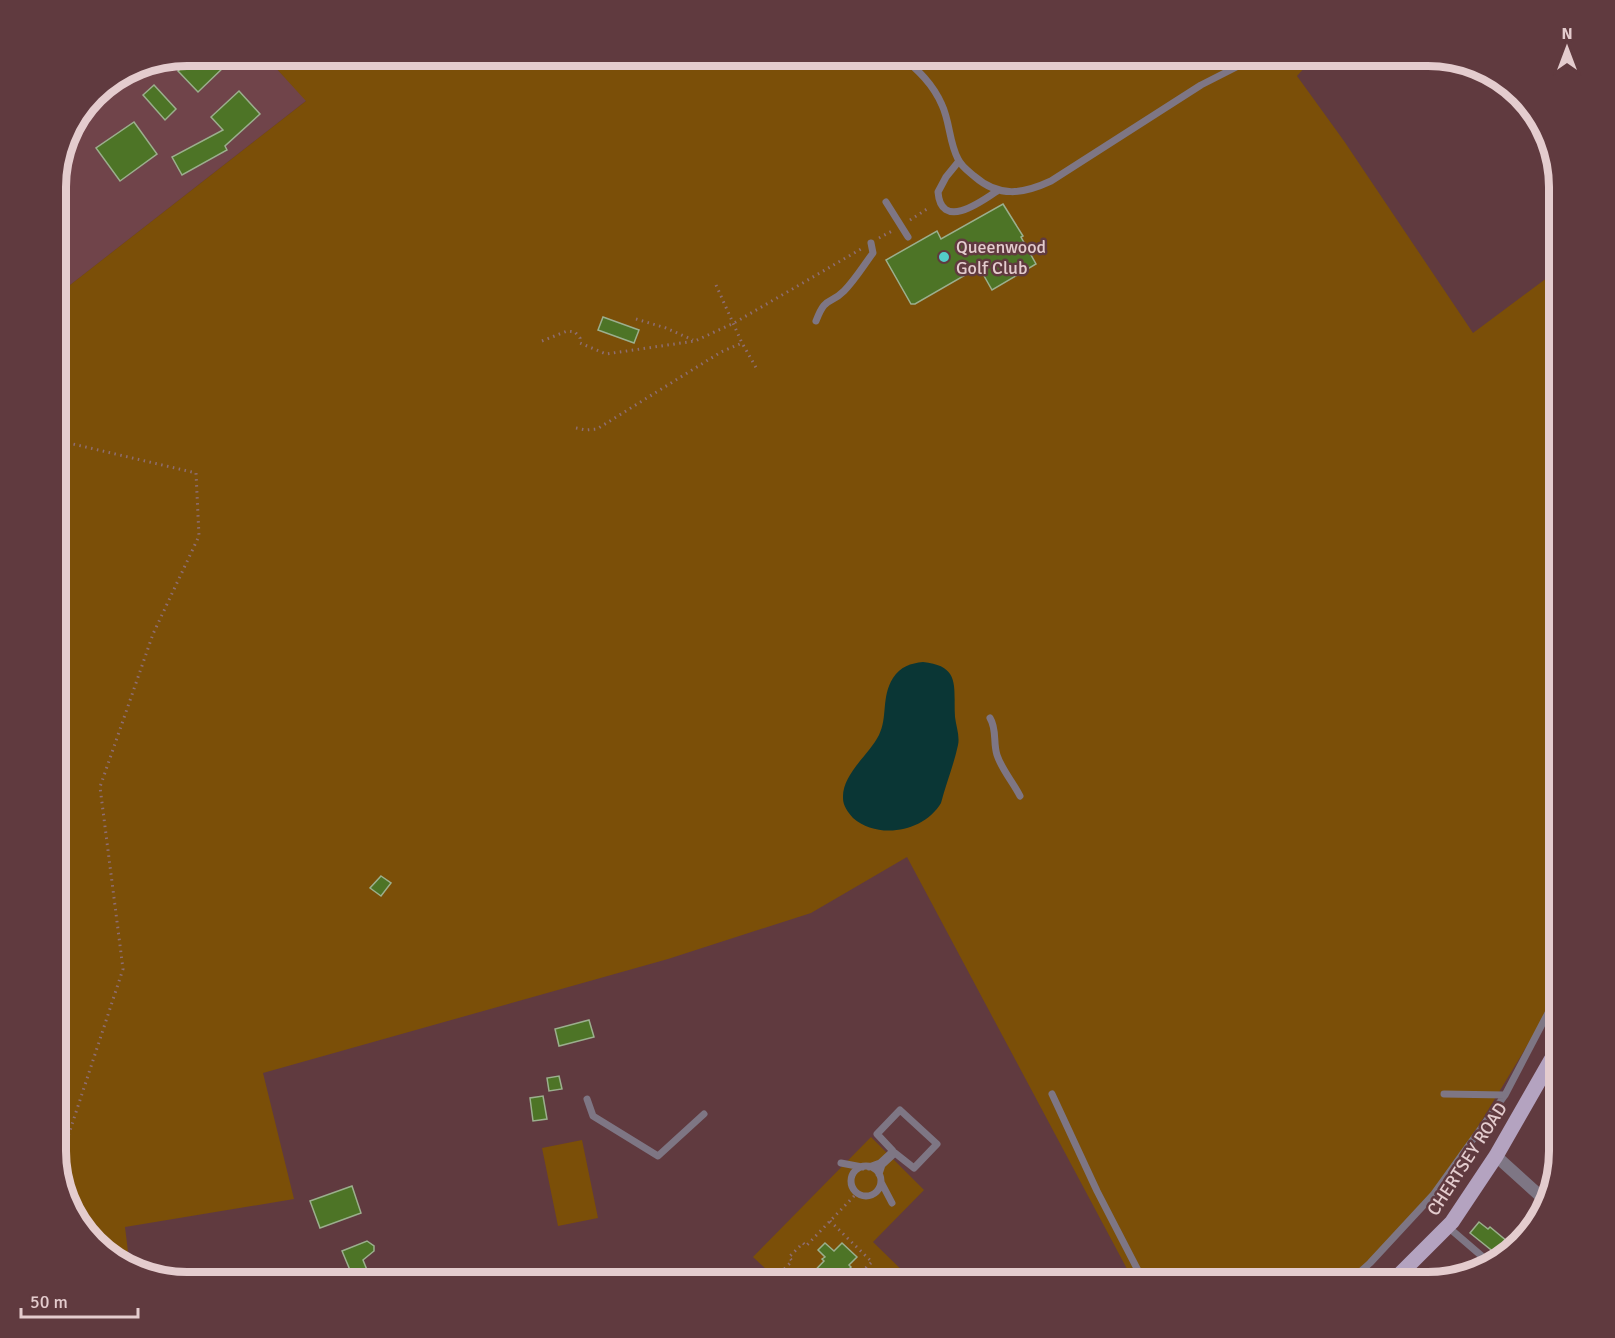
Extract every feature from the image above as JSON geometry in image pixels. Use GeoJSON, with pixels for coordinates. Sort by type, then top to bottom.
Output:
{"type":"FeatureCollection","features":[{"type":"Feature","properties":{"kind":"main road","name":"CHERTSEY ROAD"},"geometry":{"type":"LineString","coordinates":[[1402,1272],[1448,1227],[1496,1156],[1549,1065]]}},
{"type":"Feature","properties":{"kind":"street"},"geometry":{"type":"LineString","coordinates":[[1496,1156],[1541,1196]]}},
{"type":"Feature","properties":{"kind":"lane"},"geometry":{"type":"LineString","coordinates":[[912,66],[924,76],[943,106],[958,161],[980,182],[997,191],[1024,191],[1051,181],[1201,85],[1238,66]]}},
{"type":"Feature","properties":{"kind":"lane"},"geometry":{"type":"LineString","coordinates":[[958,161],[938,192],[939,201],[945,210],[965,211],[997,191]]}},
{"type":"Feature","properties":{"kind":"lane"},"geometry":{"type":"LineString","coordinates":[[886,202],[908,237]]}},
{"type":"Feature","properties":{"kind":"lane"},"geometry":{"type":"LineString","coordinates":[[816,321],[822,306],[843,292],[873,253],[871,243]]}},
{"type":"Feature","properties":{"kind":"lane"},"geometry":{"type":"LineString","coordinates":[[990,718],[994,724],[994,744],[999,763],[1020,796]]}},
{"type":"Feature","properties":{"kind":"lane"},"geometry":{"type":"LineString","coordinates":[[1360,1272],[1433,1195],[1505,1095],[1549,1013]]}},
{"type":"Feature","properties":{"kind":"lane"},"geometry":{"type":"LineString","coordinates":[[1052,1094],[1097,1191],[1139,1272]]}},
{"type":"Feature","properties":{"kind":"lane"},"geometry":{"type":"LineString","coordinates":[[1444,1094],[1505,1095]]}},
{"type":"Feature","properties":{"kind":"lane"},"geometry":{"type":"LineString","coordinates":[[587,1099],[593,1116],[658,1156],[704,1114]]}},
{"type":"Feature","properties":{"kind":"lane"},"geometry":{"type":"LineString","coordinates":[[900,1110],[937,1144],[914,1168],[895,1153],[882,1165],[880,1187],[874,1194],[865,1196],[857,1193],[852,1185],[852,1177],[856,1171],[866,1167],[880,1163],[893,1151],[877,1134],[900,1110]]}},
{"type":"Feature","properties":{"kind":"lane"},"geometry":{"type":"LineString","coordinates":[[840,1163],[866,1167],[880,1178],[892,1203]]}},
{"type":"Feature","properties":{"kind":"lane"},"geometry":{"type":"LineString","coordinates":[[1448,1227],[1485,1258]]}},
{"type":"Feature","properties":{"kind":"path"},"geometry":{"type":"LineString","coordinates":[[542,341],[567,331],[575,332],[580,338],[580,343],[606,354],[695,341],[734,323],[901,226],[939,201]]}},
{"type":"Feature","properties":{"kind":"path"},"geometry":{"type":"LineString","coordinates":[[716,285],[742,343],[758,371]]}},
{"type":"Feature","properties":{"kind":"path"},"geometry":{"type":"LineString","coordinates":[[636,319],[666,328],[695,341]]}},
{"type":"Feature","properties":{"kind":"path"},"geometry":{"type":"LineString","coordinates":[[576,428],[597,429],[721,352],[742,343]]}},
{"type":"Feature","properties":{"kind":"path"},"geometry":{"type":"LineString","coordinates":[[66,442],[196,473],[199,536],[153,634],[100,787],[123,969],[66,1143]]}},
{"type":"Feature","properties":{"kind":"path"},"geometry":{"type":"LineString","coordinates":[[782,1272],[792,1261],[789,1257],[803,1243],[806,1246],[857,1193]]}},
{"type":"Feature","properties":{"kind":"path"},"geometry":{"type":"LineString","coordinates":[[830,1221],[872,1262],[861,1272]]}},
{"type":"Feature","properties":{"kind":"path"},"geometry":{"type":"LineString","coordinates":[[864,1269],[867,1272]]}},
{"type":"Feature","properties":{"kind":"shaded area"},"geometry":{"type":"Polygon","coordinates":[[[274,66],[307,100],[66,288],[68,163],[82,126],[96,107],[113,91],[133,78],[171,67],[274,66]]]}},
{"type":"Feature","properties":{"kind":"shaded area"},"geometry":{"type":"Polygon","coordinates":[[[274,66],[1306,66],[1297,76],[1344,141],[1473,333],[1549,276],[1549,1010],[1439,1191],[1364,1272],[1129,1272],[907,857],[811,913],[668,959],[263,1073],[294,1199],[125,1227],[129,1258],[96,1231],[78,1205],[70,1183],[66,1159],[66,288],[306,101],[274,66]]]}},
{"type":"Feature","properties":{"kind":"shaded area"},"geometry":{"type":"Polygon","coordinates":[[[871,1137],[924,1190],[873,1242],[904,1272],[769,1272],[753,1257],[871,1137]]]}},
{"type":"Feature","properties":{"kind":"shaded area"},"geometry":{"type":"Polygon","coordinates":[[[582,1140],[598,1218],[558,1226],[542,1148],[582,1140]]]}},
{"type":"Feature","properties":{"kind":"water"},"geometry":{"type":"Polygon","coordinates":[[[923,662],[944,668],[953,680],[955,717],[959,738],[954,759],[941,803],[924,821],[900,830],[875,829],[863,825],[849,813],[843,801],[844,789],[851,773],[879,735],[887,692],[893,678],[906,666],[923,662]]]}},
{"type":"Feature","properties":{"kind":"building"},"geometry":{"type":"Polygon","coordinates":[[[183,66],[225,66],[198,92],[178,71],[183,66]]]}},
{"type":"Feature","properties":{"kind":"building"},"geometry":{"type":"Polygon","coordinates":[[[154,85],[176,109],[165,120],[143,95],[154,85]]]}},
{"type":"Feature","properties":{"kind":"building"},"geometry":{"type":"Polygon","coordinates":[[[239,91],[260,114],[225,146],[227,150],[182,175],[172,157],[223,130],[211,117],[239,91]]]}},
{"type":"Feature","properties":{"kind":"building"},"geometry":{"type":"Polygon","coordinates":[[[134,122],[157,154],[120,181],[96,148],[134,122]]]}},
{"type":"Feature","properties":{"kind":"building","name":"Queenwood Golf Club"},"geometry":{"type":"Polygon","coordinates":[[[1003,204],[1023,236],[1021,237],[1036,264],[992,290],[979,267],[915,304],[911,304],[886,260],[937,231],[941,239],[1003,204]]]}},
{"type":"Feature","properties":{"kind":"building"},"geometry":{"type":"Polygon","coordinates":[[[603,317],[639,330],[634,343],[598,330],[603,317]]]}},
{"type":"Feature","properties":{"kind":"building"},"geometry":{"type":"Polygon","coordinates":[[[381,876],[391,883],[381,896],[370,888],[381,876]]]}},
{"type":"Feature","properties":{"kind":"building"},"geometry":{"type":"Polygon","coordinates":[[[589,1020],[594,1037],[559,1046],[555,1029],[589,1020]]]}},
{"type":"Feature","properties":{"kind":"building"},"geometry":{"type":"Polygon","coordinates":[[[559,1076],[562,1089],[549,1091],[547,1078],[559,1076]]]}},
{"type":"Feature","properties":{"kind":"building"},"geometry":{"type":"Polygon","coordinates":[[[543,1096],[547,1119],[533,1121],[530,1098],[543,1096]]]}},
{"type":"Feature","properties":{"kind":"building"},"geometry":{"type":"Polygon","coordinates":[[[352,1186],[361,1213],[320,1228],[310,1201],[352,1186]]]}},
{"type":"Feature","properties":{"kind":"building"},"geometry":{"type":"Polygon","coordinates":[[[1479,1222],[1488,1229],[1490,1227],[1508,1242],[1494,1252],[1470,1233],[1479,1222]]]}},
{"type":"Feature","properties":{"kind":"building"},"geometry":{"type":"Polygon","coordinates":[[[367,1241],[374,1246],[374,1251],[363,1260],[367,1270],[363,1272],[351,1272],[342,1251],[367,1241]]]}},
{"type":"Feature","properties":{"kind":"building"},"geometry":{"type":"Polygon","coordinates":[[[825,1243],[834,1251],[842,1243],[857,1257],[849,1265],[851,1267],[847,1272],[814,1272],[825,1257],[818,1250],[825,1243]]]}},
{"type":"Feature","properties":{"kind":"place","name":"Queenwood Golf Club"},"geometry":{"type":"Point","coordinates":[944,257]}}]}
